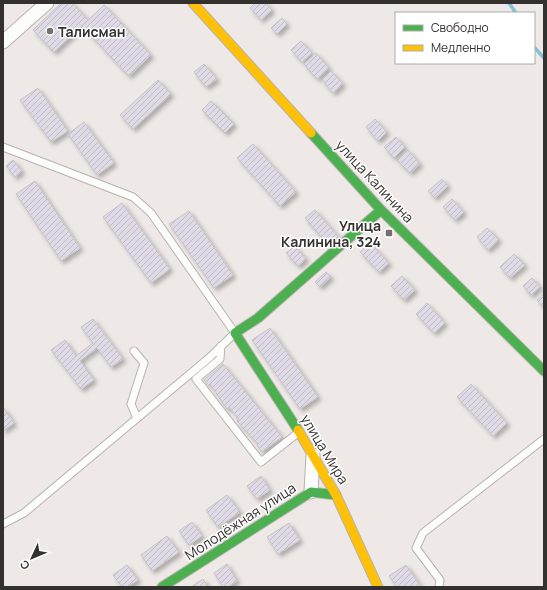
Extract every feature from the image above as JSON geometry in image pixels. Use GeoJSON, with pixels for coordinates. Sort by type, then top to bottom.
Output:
{"type":"FeatureCollection","features":[{"type":"Feature","properties":{"kind":"street"},"geometry":{"type":"LineString","coordinates":[[3,42],[47,3]]}},
{"type":"Feature","properties":{"kind":"street","name":"улица Калинина"},"geometry":{"type":"LineString","coordinates":[[193,3],[381,210],[544,371]]}},
{"type":"Feature","properties":{"kind":"street"},"geometry":{"type":"LineString","coordinates":[[235,333],[258,318],[381,210]]}},
{"type":"Feature","properties":{"kind":"street","name":"улица Мира"},"geometry":{"type":"LineString","coordinates":[[235,333],[313,454],[336,494],[378,587]]}},
{"type":"Feature","properties":{"kind":"street"},"geometry":{"type":"LineString","coordinates":[[311,492],[313,454]]}},
{"type":"Feature","properties":{"kind":"street","name":"Молодёжная улица"},"geometry":{"type":"LineString","coordinates":[[162,587],[311,492],[336,494]]}},
{"type":"Feature","properties":{"kind":"lane"},"geometry":{"type":"LineString","coordinates":[[3,147],[133,197],[151,213],[235,333],[222,346],[24,512],[3,524]]}},
{"type":"Feature","properties":{"kind":"lane"},"geometry":{"type":"LineString","coordinates":[[222,346],[220,359],[196,379],[261,462],[299,432]]}},
{"type":"Feature","properties":{"kind":"lane"},"geometry":{"type":"LineString","coordinates":[[134,350],[144,363],[131,404],[137,418]]}},
{"type":"Feature","properties":{"kind":"lane"},"geometry":{"type":"LineString","coordinates":[[439,587],[440,580],[416,548],[423,532],[544,439]]}},
{"type":"Feature","properties":{"kind":"building"},"geometry":{"type":"Polygon","coordinates":[[[61,3],[72,3],[88,20],[54,52],[33,30],[61,3]]]}},
{"type":"Feature","properties":{"kind":"building"},"geometry":{"type":"Polygon","coordinates":[[[255,3],[266,3],[272,10],[261,20],[250,8],[255,3]]]}},
{"type":"Feature","properties":{"kind":"building"},"geometry":{"type":"Polygon","coordinates":[[[104,5],[151,55],[129,76],[82,26],[104,5]]]}},
{"type":"Feature","properties":{"kind":"building"},"geometry":{"type":"Polygon","coordinates":[[[282,18],[287,24],[277,34],[271,28],[282,18]]]}},
{"type":"Feature","properties":{"kind":"building"},"geometry":{"type":"Polygon","coordinates":[[[301,41],[312,53],[302,62],[291,50],[301,41]]]}},
{"type":"Feature","properties":{"kind":"building"},"geometry":{"type":"Polygon","coordinates":[[[316,53],[329,68],[317,79],[304,64],[316,53]]]}},
{"type":"Feature","properties":{"kind":"building"},"geometry":{"type":"Polygon","coordinates":[[[204,64],[217,79],[206,87],[194,72],[204,64]]]}},
{"type":"Feature","properties":{"kind":"building"},"geometry":{"type":"Polygon","coordinates":[[[331,71],[343,84],[333,93],[322,80],[331,71]]]}},
{"type":"Feature","properties":{"kind":"building"},"geometry":{"type":"Polygon","coordinates":[[[158,80],[171,94],[133,129],[120,115],[158,80]]]}},
{"type":"Feature","properties":{"kind":"building"},"geometry":{"type":"Polygon","coordinates":[[[38,88],[68,131],[51,142],[20,100],[38,88]]]}},
{"type":"Feature","properties":{"kind":"building"},"geometry":{"type":"Polygon","coordinates":[[[211,101],[234,124],[225,133],[202,110],[211,101]]]}},
{"type":"Feature","properties":{"kind":"building"},"geometry":{"type":"Polygon","coordinates":[[[375,119],[387,132],[378,141],[366,127],[375,119]]]}},
{"type":"Feature","properties":{"kind":"building"},"geometry":{"type":"Polygon","coordinates":[[[84,122],[114,163],[97,175],[68,134],[84,122]]]}},
{"type":"Feature","properties":{"kind":"building"},"geometry":{"type":"Polygon","coordinates":[[[396,137],[405,147],[394,158],[384,147],[396,137]]]}},
{"type":"Feature","properties":{"kind":"building"},"geometry":{"type":"Polygon","coordinates":[[[253,144],[296,192],[280,206],[237,158],[253,144]]]}},
{"type":"Feature","properties":{"kind":"building"},"geometry":{"type":"Polygon","coordinates":[[[408,150],[420,164],[410,173],[397,160],[408,150]]]}},
{"type":"Feature","properties":{"kind":"building"},"geometry":{"type":"Polygon","coordinates":[[[13,160],[22,171],[15,177],[6,166],[13,160]]]}},
{"type":"Feature","properties":{"kind":"building"},"geometry":{"type":"Polygon","coordinates":[[[442,179],[448,186],[435,198],[428,191],[442,179]]]}},
{"type":"Feature","properties":{"kind":"building"},"geometry":{"type":"Polygon","coordinates":[[[35,181],[80,248],[61,261],[16,194],[35,181]]]}},
{"type":"Feature","properties":{"kind":"building"},"geometry":{"type":"Polygon","coordinates":[[[452,199],[464,212],[455,220],[443,207],[452,199]]]}},
{"type":"Feature","properties":{"kind":"building"},"geometry":{"type":"Polygon","coordinates":[[[122,203],[170,269],[151,283],[103,217],[122,203]]]}},
{"type":"Feature","properties":{"kind":"building"},"geometry":{"type":"Polygon","coordinates":[[[315,210],[338,236],[328,245],[305,218],[315,210]]]}},
{"type":"Feature","properties":{"kind":"building"},"geometry":{"type":"Polygon","coordinates":[[[189,211],[233,275],[214,288],[169,224],[189,211]]]}},
{"type":"Feature","properties":{"kind":"building"},"geometry":{"type":"Polygon","coordinates":[[[487,228],[499,240],[488,250],[477,237],[487,228]]]}},
{"type":"Feature","properties":{"kind":"building"},"geometry":{"type":"Polygon","coordinates":[[[370,243],[389,263],[379,272],[360,252],[370,243]]]}},
{"type":"Feature","properties":{"kind":"building"},"geometry":{"type":"Polygon","coordinates":[[[295,246],[306,259],[298,266],[286,253],[295,246]]]}},
{"type":"Feature","properties":{"kind":"building"},"geometry":{"type":"Polygon","coordinates":[[[514,254],[525,265],[510,278],[500,267],[514,254]]]}},
{"type":"Feature","properties":{"kind":"building"},"geometry":{"type":"Polygon","coordinates":[[[326,272],[331,277],[320,287],[315,282],[326,272]]]}},
{"type":"Feature","properties":{"kind":"building"},"geometry":{"type":"Polygon","coordinates":[[[402,276],[415,290],[404,300],[391,286],[402,276]]]}},
{"type":"Feature","properties":{"kind":"building"},"geometry":{"type":"Polygon","coordinates":[[[532,278],[540,287],[531,295],[523,286],[532,278]]]}},
{"type":"Feature","properties":{"kind":"building"},"geometry":{"type":"Polygon","coordinates":[[[544,294],[544,308],[537,300],[544,294]]]}},
{"type":"Feature","properties":{"kind":"building"},"geometry":{"type":"Polygon","coordinates":[[[427,303],[445,323],[434,333],[416,314],[427,303]]]}},
{"type":"Feature","properties":{"kind":"building"},"geometry":{"type":"Polygon","coordinates":[[[93,319],[123,359],[111,367],[97,348],[80,361],[94,380],[81,389],[51,350],[65,340],[76,356],[93,343],[81,327],[93,319]]]}},
{"type":"Feature","properties":{"kind":"building"},"geometry":{"type":"Polygon","coordinates":[[[270,328],[318,397],[300,409],[252,340],[270,328]]]}},
{"type":"Feature","properties":{"kind":"building"},"geometry":{"type":"Polygon","coordinates":[[[223,364],[282,437],[262,452],[257,445],[258,444],[237,421],[239,419],[229,407],[227,409],[210,384],[209,385],[204,380],[223,364]]]}},
{"type":"Feature","properties":{"kind":"building"},"geometry":{"type":"Polygon","coordinates":[[[471,384],[507,423],[493,436],[457,397],[471,384]]]}},
{"type":"Feature","properties":{"kind":"building"},"geometry":{"type":"Polygon","coordinates":[[[3,407],[14,423],[3,431],[3,407]]]}},
{"type":"Feature","properties":{"kind":"building"},"geometry":{"type":"Polygon","coordinates":[[[261,476],[270,490],[257,499],[247,486],[261,476]]]}},
{"type":"Feature","properties":{"kind":"building"},"geometry":{"type":"Polygon","coordinates":[[[227,495],[240,512],[218,527],[206,510],[227,495]]]}},
{"type":"Feature","properties":{"kind":"building"},"geometry":{"type":"Polygon","coordinates":[[[192,522],[202,536],[189,545],[179,531],[192,522]]]}},
{"type":"Feature","properties":{"kind":"building"},"geometry":{"type":"Polygon","coordinates":[[[289,523],[300,540],[278,554],[267,537],[289,523]]]}},
{"type":"Feature","properties":{"kind":"building"},"geometry":{"type":"Polygon","coordinates":[[[167,536],[179,552],[152,571],[141,555],[167,536]]]}},
{"type":"Feature","properties":{"kind":"building"},"geometry":{"type":"Polygon","coordinates":[[[227,564],[237,581],[228,587],[223,587],[214,573],[227,564]]]}},
{"type":"Feature","properties":{"kind":"building"},"geometry":{"type":"Polygon","coordinates":[[[127,565],[138,580],[127,587],[122,587],[113,575],[127,565]]]}},
{"type":"Feature","properties":{"kind":"building"},"geometry":{"type":"Polygon","coordinates":[[[406,565],[421,587],[397,587],[389,576],[406,565]]]}},
{"type":"Feature","properties":{"kind":"building"},"geometry":{"type":"Polygon","coordinates":[[[203,579],[208,587],[191,587],[203,579]]]}},
{"type":"Feature","properties":{"kind":"waterway"},"geometry":{"type":"LineString","coordinates":[[509,3],[515,12]]}},
{"type":"Feature","properties":{"kind":"waterway"},"geometry":{"type":"LineString","coordinates":[[535,48],[544,58]]}},
{"type":"Feature","properties":{"kind":"traffic: fast"},"geometry":{"type":"LineString","coordinates":[[311,133],[381,210],[544,371]]}},
{"type":"Feature","properties":{"kind":"traffic: fast"},"geometry":{"type":"LineString","coordinates":[[298,430],[235,333],[258,318],[381,210]]}},
{"type":"Feature","properties":{"kind":"traffic: fast"},"geometry":{"type":"LineString","coordinates":[[162,587],[311,492],[336,495]]}},
{"type":"Feature","properties":{"kind":"traffic: slow"},"geometry":{"type":"LineString","coordinates":[[193,3],[311,133]]}},
{"type":"Feature","properties":{"kind":"traffic: slow"},"geometry":{"type":"LineString","coordinates":[[298,430],[336,495],[378,587]]}},
{"type":"Feature","properties":{"kind":"place","name":"Талисман"},"geometry":{"type":"Point","coordinates":[50,31]}},
{"type":"Feature","properties":{"kind":"place","name":"Улица Калинина, 324"},"geometry":{"type":"Point","coordinates":[389,233]}}]}
